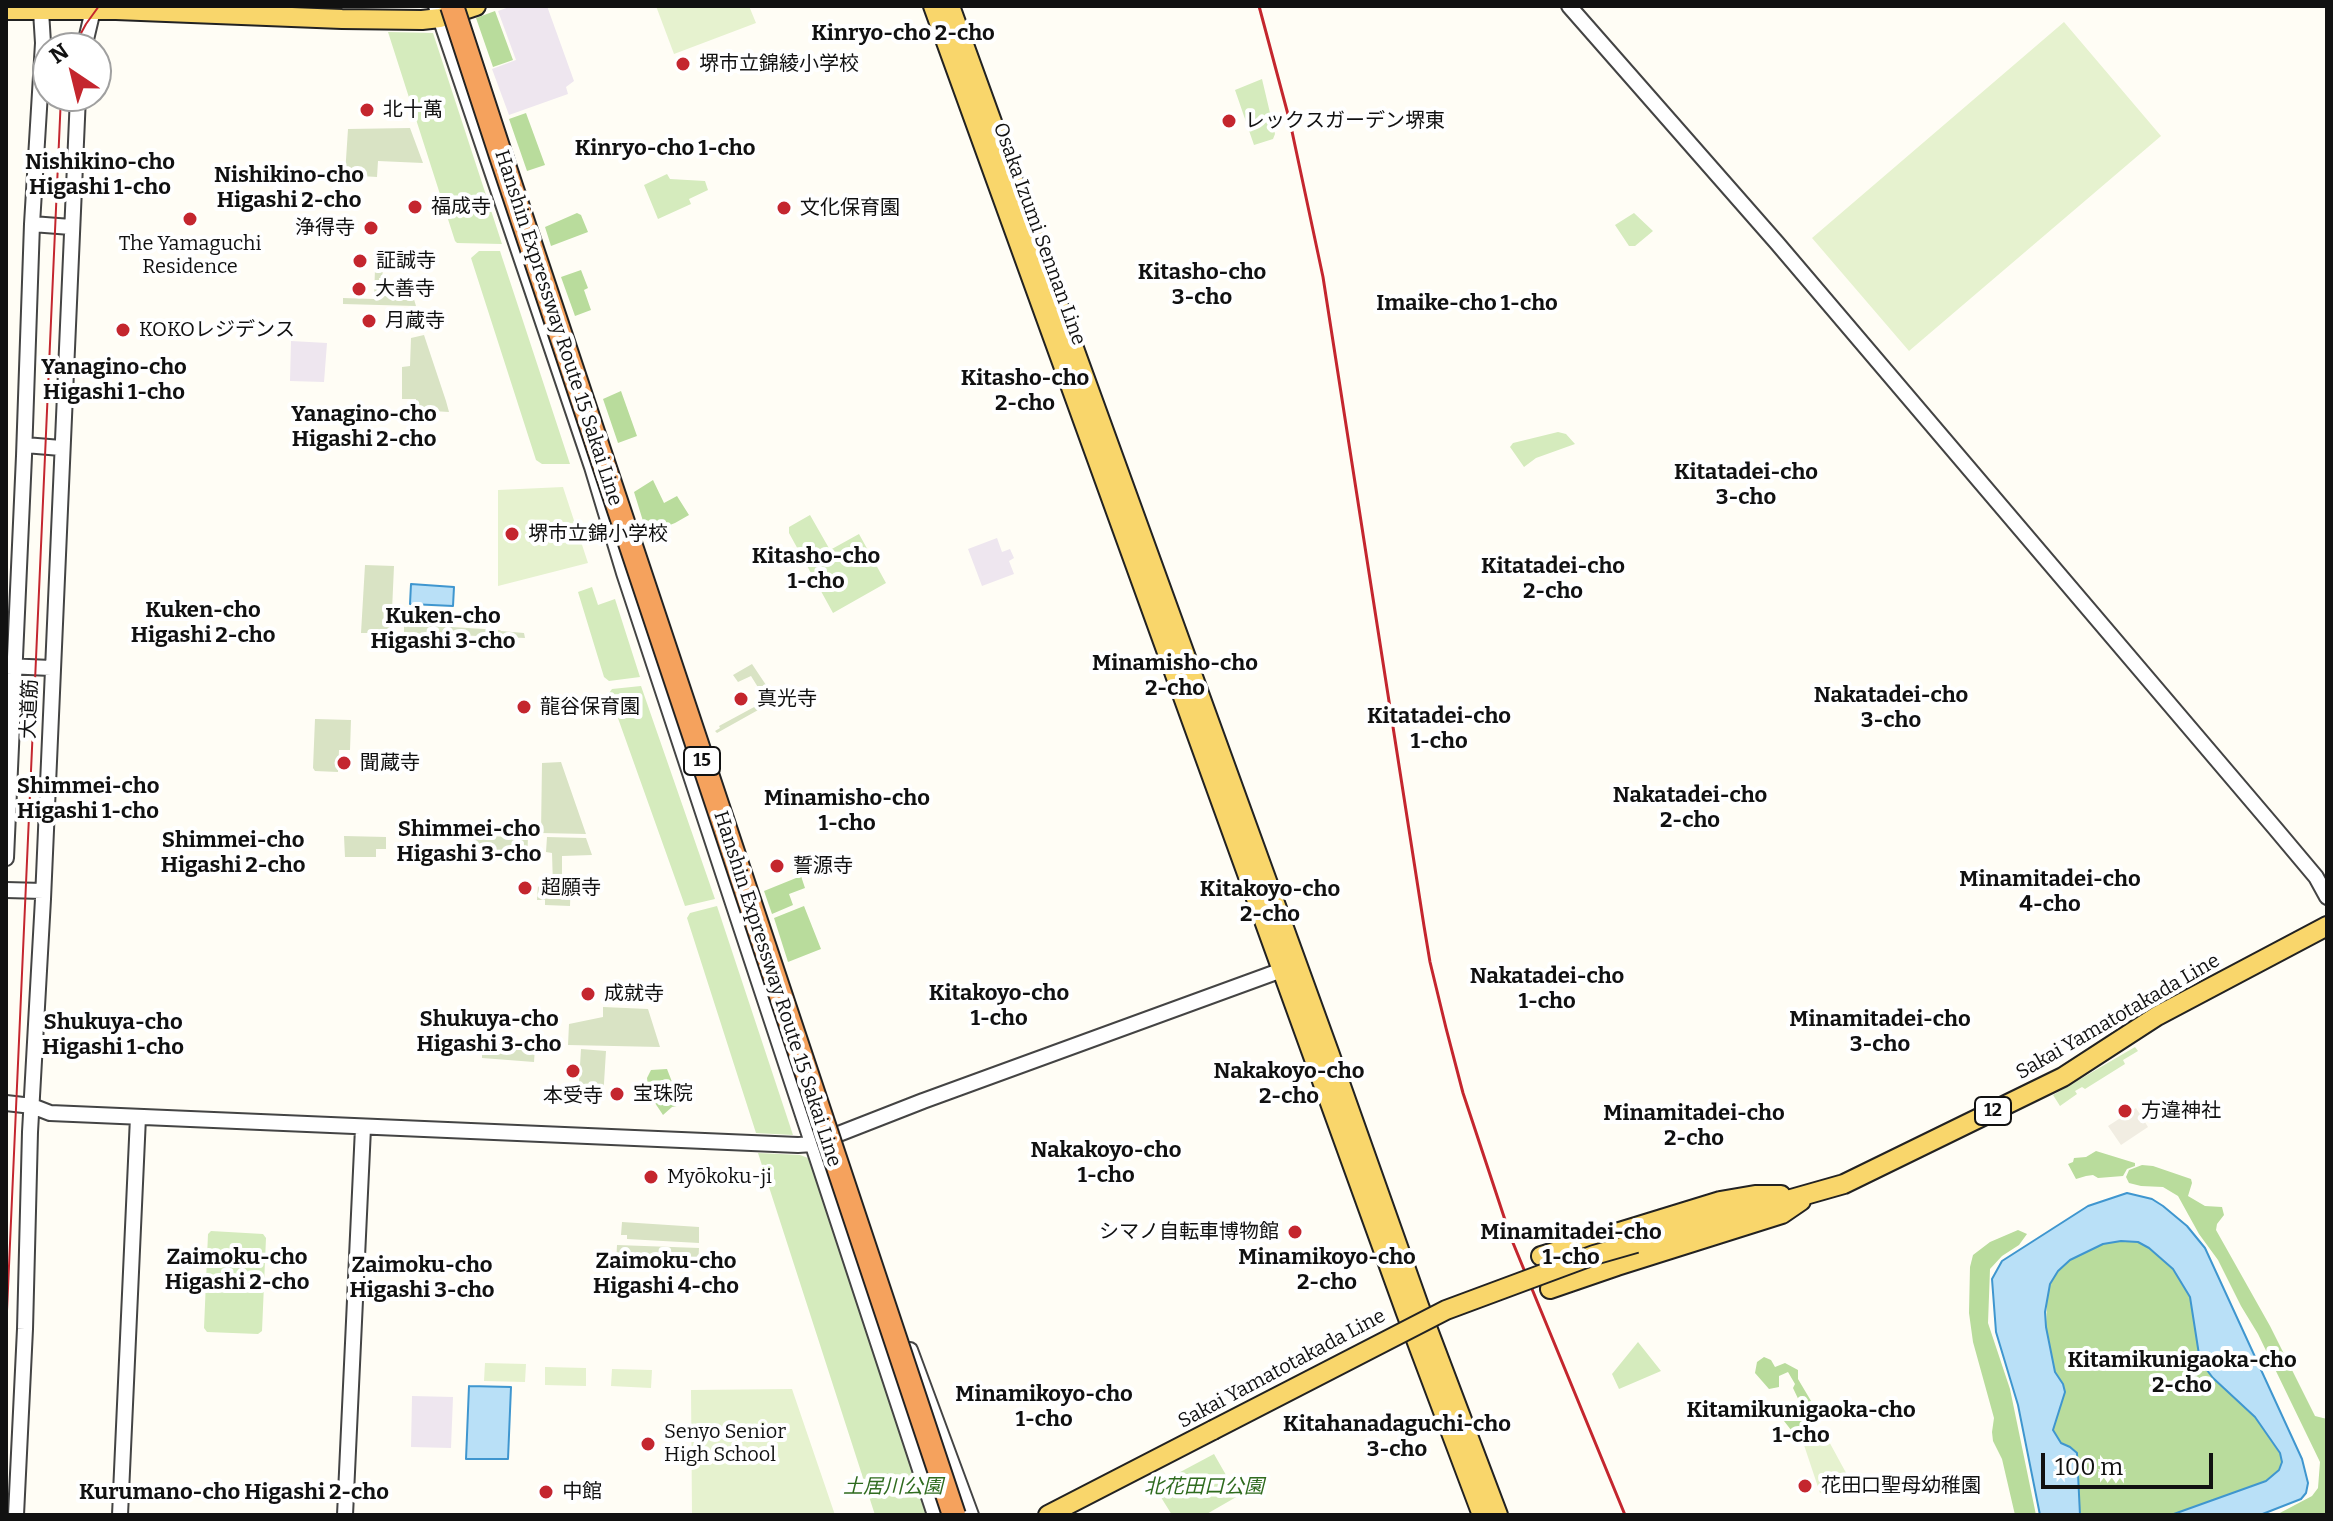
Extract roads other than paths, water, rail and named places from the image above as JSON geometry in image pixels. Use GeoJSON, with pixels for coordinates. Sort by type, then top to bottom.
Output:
{"type":"FeatureCollection","features":[{"type":"Feature","properties":{"kind":"highway","name":"Hanshin Expressway Route 15 Sakai Line"},"geometry":{"type":"LineString","coordinates":[[447,9],[937,1515]]}},
{"type":"Feature","properties":{"kind":"highway","name":"Hanshin Expressway Route 15 Sakai Line"},"geometry":{"type":"LineString","coordinates":[[447,9],[530,244],[954,1515]]}},
{"type":"Feature","properties":{"kind":"main road"},"geometry":{"type":"LineString","coordinates":[[6,10],[422,20],[447,9],[476,6]]}},
{"type":"Feature","properties":{"kind":"main road","name":"Osaka Izumi Sennan Line"},"geometry":{"type":"LineString","coordinates":[[933,6],[1482,1515]]}},
{"type":"Feature","properties":{"kind":"main road","name":"Osaka Izumi Sennan Line"},"geometry":{"type":"LineString","coordinates":[[950,6],[1419,1306],[1498,1515]]}},
{"type":"Feature","properties":{"kind":"main road","name":"Sakai Yamatotakada Line"},"geometry":{"type":"LineString","coordinates":[[1048,1515],[1446,1310],[1594,1255],[1844,1184],[2063,1077],[2157,1016],[2327,926]]}},
{"type":"Feature","properties":{"kind":"main road"},"geometry":{"type":"LineString","coordinates":[[1541,1256],[1720,1201],[1755,1195],[1807,1194]]}},
{"type":"Feature","properties":{"kind":"main road"},"geometry":{"type":"LineString","coordinates":[[1550,1289],[1782,1214],[1807,1194]]}},
{"type":"Feature","properties":{"kind":"street"},"geometry":{"type":"LineString","coordinates":[[1569,6],[1777,243],[2303,861],[2327,897]]}},
{"type":"Feature","properties":{"kind":"street"},"geometry":{"type":"LineString","coordinates":[[447,9],[599,465],[830,1137],[971,1515]]}},
{"type":"Feature","properties":{"kind":"street"},"geometry":{"type":"LineString","coordinates":[[88,32],[93,10]]}},
{"type":"Feature","properties":{"kind":"street","name":"大道筋"},"geometry":{"type":"LineString","coordinates":[[6,858],[11,667],[25,445],[32,224],[43,43],[41,11]]}},
{"type":"Feature","properties":{"kind":"street","name":"大道筋"},"geometry":{"type":"LineString","coordinates":[[16,1515],[77,112]]}},
{"type":"Feature","properties":{"kind":"street"},"geometry":{"type":"LineString","coordinates":[[32,224],[71,227]]}},
{"type":"Feature","properties":{"kind":"street"},"geometry":{"type":"LineString","coordinates":[[25,445],[61,448]]}},
{"type":"Feature","properties":{"kind":"street"},"geometry":{"type":"LineString","coordinates":[[599,465],[624,573],[937,1515]]}},
{"type":"Feature","properties":{"kind":"street"},"geometry":{"type":"LineString","coordinates":[[11,667],[51,668]]}},
{"type":"Feature","properties":{"kind":"street"},"geometry":{"type":"LineString","coordinates":[[6,890],[43,891]]}},
{"type":"Feature","properties":{"kind":"street"},"geometry":{"type":"LineString","coordinates":[[6,1103],[32,1106],[50,1113],[749,1145],[813,1144],[1282,970]]}},
{"type":"Feature","properties":{"kind":"street"},"geometry":{"type":"LineString","coordinates":[[120,1515],[138,1117]]}},
{"type":"Feature","properties":{"kind":"street"},"geometry":{"type":"LineString","coordinates":[[345,1515],[363,1128]]}},
{"type":"Feature","properties":{"kind":"water"},"geometry":{"type":"Polygon","coordinates":[[[411,584],[454,587],[453,606],[410,604],[411,584]]]}},
{"type":"Feature","properties":{"kind":"water"},"geometry":{"type":"Polygon","coordinates":[[[2127,1193],[2152,1199],[2163,1206],[2187,1226],[2205,1248],[2302,1459],[2308,1483],[2301,1499],[2260,1515],[2171,1515],[2266,1481],[2279,1470],[2282,1462],[2280,1453],[2255,1417],[2213,1378],[2200,1361],[2190,1297],[2173,1269],[2138,1242],[2121,1241],[2103,1244],[2070,1260],[2050,1284],[2046,1327],[2055,1372],[2065,1392],[2053,1430],[2061,1443],[2077,1453],[2080,1515],[2040,1515],[2018,1405],[1996,1332],[1992,1279],[2002,1261],[2088,1206],[2127,1193]]]}},
{"type":"Feature","properties":{"kind":"water"},"geometry":{"type":"Polygon","coordinates":[[[469,1386],[511,1387],[508,1459],[466,1459],[469,1386]]]}},
{"type":"Feature","properties":{"kind":"tram line"},"geometry":{"type":"LineString","coordinates":[[82,32],[99,6]]}},
{"type":"Feature","properties":{"kind":"tram line"},"geometry":{"type":"LineString","coordinates":[[6,1333],[60,112]]}},
{"type":"Feature","properties":{"kind":"railway"},"geometry":{"type":"LineString","coordinates":[[1259,6],[1290,122],[1323,277],[1424,926],[1446,1028],[1463,1093],[1511,1238],[1625,1515]]}},
{"type":"Feature","properties":{"kind":"place","name":"堺市立錦綾小学校"},"geometry":{"type":"Point","coordinates":[683,64]}},
{"type":"Feature","properties":{"kind":"place","name":"北十萬"},"geometry":{"type":"Point","coordinates":[367,110]}},
{"type":"Feature","properties":{"kind":"place","name":"レックスガーデン堺東"},"geometry":{"type":"Point","coordinates":[1229,121]}},
{"type":"Feature","properties":{"kind":"place","name":"福成寺"},"geometry":{"type":"Point","coordinates":[415,207]}},
{"type":"Feature","properties":{"kind":"place","name":"文化保育園"},"geometry":{"type":"Point","coordinates":[784,208]}},
{"type":"Feature","properties":{"kind":"place","name":"The Yamaguchi Residence"},"geometry":{"type":"Point","coordinates":[190,219]}},
{"type":"Feature","properties":{"kind":"place","name":"浄得寺"},"geometry":{"type":"Point","coordinates":[371,228]}},
{"type":"Feature","properties":{"kind":"place","name":"証誠寺"},"geometry":{"type":"Point","coordinates":[360,261]}},
{"type":"Feature","properties":{"kind":"place","name":"大善寺"},"geometry":{"type":"Point","coordinates":[359,289]}},
{"type":"Feature","properties":{"kind":"place","name":"月蔵寺"},"geometry":{"type":"Point","coordinates":[369,321]}},
{"type":"Feature","properties":{"kind":"place","name":"KOKOレジデンス"},"geometry":{"type":"Point","coordinates":[123,330]}},
{"type":"Feature","properties":{"kind":"place","name":"堺市立錦小学校"},"geometry":{"type":"Point","coordinates":[512,534]}},
{"type":"Feature","properties":{"kind":"place","name":"真光寺"},"geometry":{"type":"Point","coordinates":[741,699]}},
{"type":"Feature","properties":{"kind":"place","name":"龍谷保育園"},"geometry":{"type":"Point","coordinates":[524,707]}},
{"type":"Feature","properties":{"kind":"place","name":"聞蔵寺"},"geometry":{"type":"Point","coordinates":[344,763]}},
{"type":"Feature","properties":{"kind":"place","name":"誓源寺"},"geometry":{"type":"Point","coordinates":[777,866]}},
{"type":"Feature","properties":{"kind":"place","name":"超願寺"},"geometry":{"type":"Point","coordinates":[525,888]}},
{"type":"Feature","properties":{"kind":"place","name":"成就寺"},"geometry":{"type":"Point","coordinates":[588,994]}},
{"type":"Feature","properties":{"kind":"place","name":"本受寺"},"geometry":{"type":"Point","coordinates":[573,1071]}},
{"type":"Feature","properties":{"kind":"place","name":"宝珠院"},"geometry":{"type":"Point","coordinates":[617,1094]}},
{"type":"Feature","properties":{"kind":"place","name":"方違神社"},"geometry":{"type":"Point","coordinates":[2125,1111]}},
{"type":"Feature","properties":{"kind":"place","name":"Myōkoku-ji"},"geometry":{"type":"Point","coordinates":[651,1177]}},
{"type":"Feature","properties":{"kind":"place","name":"シマノ自転車博物館"},"geometry":{"type":"Point","coordinates":[1295,1232]}},
{"type":"Feature","properties":{"kind":"place","name":"Senyo Senior High School"},"geometry":{"type":"Point","coordinates":[648,1444]}},
{"type":"Feature","properties":{"kind":"place","name":"花田口聖母幼稚園"},"geometry":{"type":"Point","coordinates":[1805,1486]}},
{"type":"Feature","properties":{"kind":"place","name":"中館"},"geometry":{"type":"Point","coordinates":[546,1492]}},
{"type":"Feature","properties":{"kind":"district","name":"Kinryo-cho 2-cho"},"geometry":{"type":"Point","coordinates":[903,34]}},
{"type":"Feature","properties":{"kind":"district","name":"Kinryo-cho 1-cho"},"geometry":{"type":"Point","coordinates":[665,149]}},
{"type":"Feature","properties":{"kind":"district","name":"Nishikino-cho Higashi 1-cho"},"geometry":{"type":"Point","coordinates":[100,176]}},
{"type":"Feature","properties":{"kind":"district","name":"Nishikino-cho Higashi 2-cho"},"geometry":{"type":"Point","coordinates":[289,188]}},
{"type":"Feature","properties":{"kind":"district","name":"Kitasho-cho 3-cho"},"geometry":{"type":"Point","coordinates":[1202,286]}},
{"type":"Feature","properties":{"kind":"district","name":"Imaike-cho 1-cho"},"geometry":{"type":"Point","coordinates":[1467,304]}},
{"type":"Feature","properties":{"kind":"district","name":"Yanagino-cho Higashi 1-cho"},"geometry":{"type":"Point","coordinates":[114,380]}},
{"type":"Feature","properties":{"kind":"district","name":"Kitasho-cho 2-cho"},"geometry":{"type":"Point","coordinates":[1025,392]}},
{"type":"Feature","properties":{"kind":"district","name":"Yanagino-cho Higashi 2-cho"},"geometry":{"type":"Point","coordinates":[364,428]}},
{"type":"Feature","properties":{"kind":"district","name":"Kitatadei-cho 3-cho"},"geometry":{"type":"Point","coordinates":[1746,486]}},
{"type":"Feature","properties":{"kind":"district","name":"Kitasho-cho 1-cho"},"geometry":{"type":"Point","coordinates":[816,570]}},
{"type":"Feature","properties":{"kind":"district","name":"Kitatadei-cho 2-cho"},"geometry":{"type":"Point","coordinates":[1553,580]}},
{"type":"Feature","properties":{"kind":"district","name":"Kuken-cho Higashi 2-cho"},"geometry":{"type":"Point","coordinates":[203,624]}},
{"type":"Feature","properties":{"kind":"district","name":"Kuken-cho Higashi 3-cho"},"geometry":{"type":"Point","coordinates":[443,630]}},
{"type":"Feature","properties":{"kind":"district","name":"Minamisho-cho 2-cho"},"geometry":{"type":"Point","coordinates":[1175,676]}},
{"type":"Feature","properties":{"kind":"district","name":"Nakatadei-cho 3-cho"},"geometry":{"type":"Point","coordinates":[1891,708]}},
{"type":"Feature","properties":{"kind":"district","name":"Kitatadei-cho 1-cho"},"geometry":{"type":"Point","coordinates":[1439,730]}},
{"type":"Feature","properties":{"kind":"district","name":"Shimmei-cho Higashi 1-cho"},"geometry":{"type":"Point","coordinates":[88,800]}},
{"type":"Feature","properties":{"kind":"district","name":"Nakatadei-cho 2-cho"},"geometry":{"type":"Point","coordinates":[1690,808]}},
{"type":"Feature","properties":{"kind":"district","name":"Minamisho-cho 1-cho"},"geometry":{"type":"Point","coordinates":[847,812]}},
{"type":"Feature","properties":{"kind":"district","name":"Shimmei-cho Higashi 3-cho"},"geometry":{"type":"Point","coordinates":[469,842]}},
{"type":"Feature","properties":{"kind":"district","name":"Shimmei-cho Higashi 2-cho"},"geometry":{"type":"Point","coordinates":[233,854]}},
{"type":"Feature","properties":{"kind":"district","name":"Minamitadei-cho 4-cho"},"geometry":{"type":"Point","coordinates":[2050,892]}},
{"type":"Feature","properties":{"kind":"district","name":"Kitakoyo-cho 2-cho"},"geometry":{"type":"Point","coordinates":[1270,902]}},
{"type":"Feature","properties":{"kind":"district","name":"Nakatadei-cho 1-cho"},"geometry":{"type":"Point","coordinates":[1547,990]}},
{"type":"Feature","properties":{"kind":"district","name":"Kitakoyo-cho 1-cho"},"geometry":{"type":"Point","coordinates":[999,1006]}},
{"type":"Feature","properties":{"kind":"district","name":"Shukuya-cho Higashi 3-cho"},"geometry":{"type":"Point","coordinates":[489,1032]}},
{"type":"Feature","properties":{"kind":"district","name":"Minamitadei-cho 3-cho"},"geometry":{"type":"Point","coordinates":[1880,1032]}},
{"type":"Feature","properties":{"kind":"district","name":"Shukuya-cho Higashi 1-cho"},"geometry":{"type":"Point","coordinates":[113,1036]}},
{"type":"Feature","properties":{"kind":"district","name":"Nakakoyo-cho 2-cho"},"geometry":{"type":"Point","coordinates":[1289,1084]}},
{"type":"Feature","properties":{"kind":"district","name":"Minamitadei-cho 2-cho"},"geometry":{"type":"Point","coordinates":[1694,1126]}},
{"type":"Feature","properties":{"kind":"district","name":"Nakakoyo-cho 1-cho"},"geometry":{"type":"Point","coordinates":[1106,1164]}},
{"type":"Feature","properties":{"kind":"district","name":"Minamitadei-cho 1-cho"},"geometry":{"type":"Point","coordinates":[1571,1246]}},
{"type":"Feature","properties":{"kind":"district","name":"Zaimoku-cho Higashi 2-cho"},"geometry":{"type":"Point","coordinates":[237,1270]}},
{"type":"Feature","properties":{"kind":"district","name":"Minamikoyo-cho 2-cho"},"geometry":{"type":"Point","coordinates":[1327,1270]}},
{"type":"Feature","properties":{"kind":"district","name":"Zaimoku-cho Higashi 4-cho"},"geometry":{"type":"Point","coordinates":[666,1274]}},
{"type":"Feature","properties":{"kind":"district","name":"Zaimoku-cho Higashi 3-cho"},"geometry":{"type":"Point","coordinates":[422,1278]}},
{"type":"Feature","properties":{"kind":"district","name":"Kitamikunigaoka-cho 2-cho"},"geometry":{"type":"Point","coordinates":[2182,1374]}},
{"type":"Feature","properties":{"kind":"district","name":"Minamikoyo-cho 1-cho"},"geometry":{"type":"Point","coordinates":[1044,1408]}},
{"type":"Feature","properties":{"kind":"district","name":"Kitamikunigaoka-cho 1-cho"},"geometry":{"type":"Point","coordinates":[1801,1424]}},
{"type":"Feature","properties":{"kind":"district","name":"Kitahanadaguchi-cho 3-cho"},"geometry":{"type":"Point","coordinates":[1397,1438]}},
{"type":"Feature","properties":{"kind":"district","name":"Kurumano-cho Higashi 2-cho"},"geometry":{"type":"Point","coordinates":[234,1493]}},
{"type":"Feature","properties":{"kind":"park label","name":"土居川公園"},"geometry":{"type":"Point","coordinates":[893,1487]}},
{"type":"Feature","properties":{"kind":"park label","name":"北花田口公園"},"geometry":{"type":"Point","coordinates":[1204,1487]}}]}
